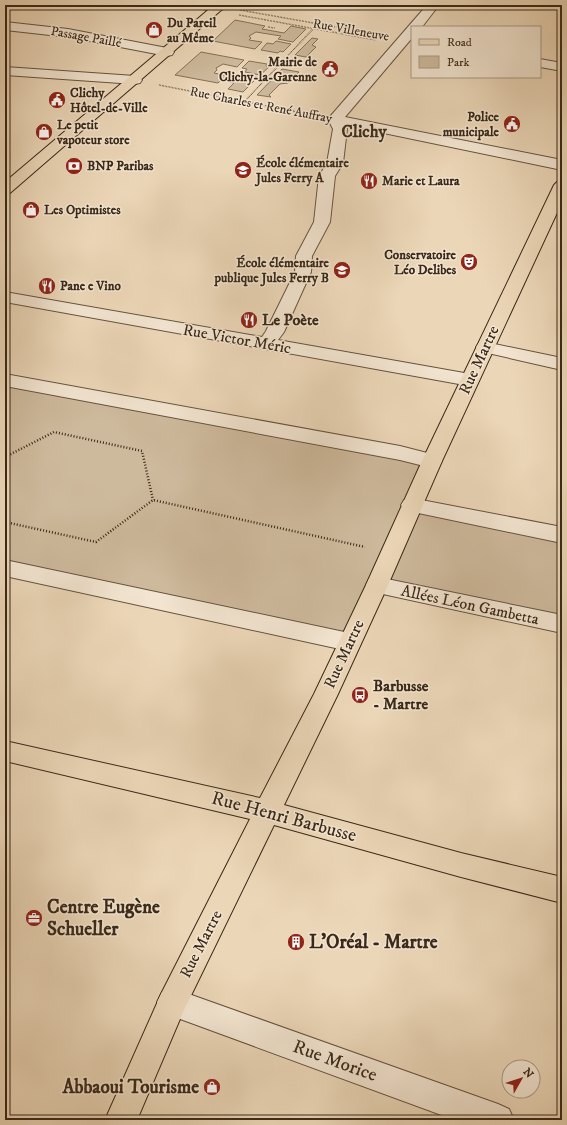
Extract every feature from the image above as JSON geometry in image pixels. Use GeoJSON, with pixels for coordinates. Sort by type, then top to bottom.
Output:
{"type":"FeatureCollection","features":[{"type":"Feature","properties":{"kind":"main road"},"geometry":{"type":"LineString","coordinates":[[5,190],[220,6]]}},
{"type":"Feature","properties":{"kind":"main road","name":"Rue Martre"},"geometry":{"type":"LineString","coordinates":[[121,1120],[172,1002],[235,878],[266,811],[326,694],[349,642],[377,585],[411,506],[562,185]]}},
{"type":"Feature","properties":{"kind":"main road","name":"Rue Henri Barbusse"},"geometry":{"type":"LineString","coordinates":[[5,751],[266,811],[461,865],[562,890]]}},
{"type":"Feature","properties":{"kind":"street"},"geometry":{"type":"LineString","coordinates":[[202,5],[220,6]]}},
{"type":"Feature","properties":{"kind":"street"},"geometry":{"type":"LineString","coordinates":[[416,26],[433,5]]}},
{"type":"Feature","properties":{"kind":"street","name":"Passage Paillé"},"geometry":{"type":"LineString","coordinates":[[5,26],[68,33],[167,52]]}},
{"type":"Feature","properties":{"kind":"street"},"geometry":{"type":"LineString","coordinates":[[266,344],[275,332],[303,272],[304,256],[322,222],[327,176],[335,163],[340,129],[335,119],[407,39]]}},
{"type":"Feature","properties":{"kind":"street"},"geometry":{"type":"LineString","coordinates":[[541,63],[562,67]]}},
{"type":"Feature","properties":{"kind":"street"},"geometry":{"type":"LineString","coordinates":[[5,72],[135,80]]}},
{"type":"Feature","properties":{"kind":"street","name":"Rue Charles et René Auffray"},"geometry":{"type":"LineString","coordinates":[[335,119],[562,166]]}},
{"type":"Feature","properties":{"kind":"street","name":"Rue Victor Méric"},"geometry":{"type":"LineString","coordinates":[[5,297],[470,380]]}},
{"type":"Feature","properties":{"kind":"street"},"geometry":{"type":"LineString","coordinates":[[485,347],[562,364]]}},
{"type":"Feature","properties":{"kind":"street"},"geometry":{"type":"LineString","coordinates":[[5,380],[400,453],[432,461]]}},
{"type":"Feature","properties":{"kind":"street"},"geometry":{"type":"LineString","coordinates":[[411,506],[562,534]]}},
{"type":"Feature","properties":{"kind":"street"},"geometry":{"type":"LineString","coordinates":[[5,568],[349,642]]}},
{"type":"Feature","properties":{"kind":"street","name":"Allées Léon Gambetta"},"geometry":{"type":"LineString","coordinates":[[377,585],[562,624]]}},
{"type":"Feature","properties":{"kind":"street","name":"Rue Morice"},"geometry":{"type":"LineString","coordinates":[[172,1002],[498,1120]]}},
{"type":"Feature","properties":{"kind":"path","name":"Rue Villeneuve"},"geometry":{"type":"LineString","coordinates":[[220,6],[407,39]]}},
{"type":"Feature","properties":{"kind":"path"},"geometry":{"type":"LineString","coordinates":[[236,15],[313,29],[407,39]]}},
{"type":"Feature","properties":{"kind":"path"},"geometry":{"type":"LineString","coordinates":[[268,27],[275,28]]}},
{"type":"Feature","properties":{"kind":"path"},"geometry":{"type":"LineString","coordinates":[[245,101],[313,29]]}},
{"type":"Feature","properties":{"kind":"path","name":"Rue Charles et René Auffray"},"geometry":{"type":"LineString","coordinates":[[135,80],[335,119]]}},
{"type":"Feature","properties":{"kind":"path"},"geometry":{"type":"LineString","coordinates":[[5,457],[54,432],[142,450],[153,500]]}},
{"type":"Feature","properties":{"kind":"path"},"geometry":{"type":"LineString","coordinates":[[5,522],[96,542],[153,500],[391,553]]}},
{"type":"Feature","properties":{"kind":"green space"},"geometry":{"type":"Polygon","coordinates":[[[235,20],[265,26],[262,29],[284,33],[291,26],[306,29],[293,42],[278,39],[281,36],[256,32],[249,36],[251,38],[249,40],[262,42],[255,49],[213,41],[235,20]]]}},
{"type":"Feature","properties":{"kind":"green space"},"geometry":{"type":"Polygon","coordinates":[[[312,38],[318,39],[312,45],[316,47],[306,57],[295,55],[312,38]]]}},
{"type":"Feature","properties":{"kind":"green space"},"geometry":{"type":"Polygon","coordinates":[[[276,41],[291,44],[283,52],[280,51],[278,53],[261,50],[267,43],[273,44],[276,41]]]}},
{"type":"Feature","properties":{"kind":"green space"},"geometry":{"type":"Polygon","coordinates":[[[201,52],[244,60],[237,67],[223,64],[216,68],[217,70],[214,73],[239,78],[243,74],[258,77],[243,92],[228,89],[234,83],[221,80],[218,83],[175,75],[201,52]]]}},
{"type":"Feature","properties":{"kind":"green space"},"geometry":{"type":"Polygon","coordinates":[[[249,61],[267,64],[266,66],[269,67],[260,75],[245,72],[247,69],[242,68],[249,61]]]}},
{"type":"Feature","properties":{"kind":"green space"},"geometry":{"type":"Polygon","coordinates":[[[282,69],[299,72],[288,83],[280,84],[269,95],[271,97],[257,95],[282,69]]]}},
{"type":"Feature","properties":{"kind":"green space"},"geometry":{"type":"Polygon","coordinates":[[[5,380],[432,461],[411,505],[562,535],[562,624],[377,585],[349,642],[5,568],[5,380]]]}},
{"type":"Feature","properties":{"kind":"place","name":"Du Pareil au Même"},"geometry":{"type":"Point","coordinates":[154,30]}},
{"type":"Feature","properties":{"kind":"place","name":"Mairie de Clichy-la-Garenne"},"geometry":{"type":"Point","coordinates":[330,69]}},
{"type":"Feature","properties":{"kind":"place","name":"Clichy Hôtel-de-Ville"},"geometry":{"type":"Point","coordinates":[57,100]}},
{"type":"Feature","properties":{"kind":"place","name":"Police municipale"},"geometry":{"type":"Point","coordinates":[512,124]}},
{"type":"Feature","properties":{"kind":"place","name":"Le petit vapoteur store"},"geometry":{"type":"Point","coordinates":[44,132]}},
{"type":"Feature","properties":{"kind":"place","name":"BNP Paribas"},"geometry":{"type":"Point","coordinates":[74,166]}},
{"type":"Feature","properties":{"kind":"place","name":"École élémentaire Jules Ferry A"},"geometry":{"type":"Point","coordinates":[243,170]}},
{"type":"Feature","properties":{"kind":"place","name":"Marie et Laura"},"geometry":{"type":"Point","coordinates":[369,181]}},
{"type":"Feature","properties":{"kind":"place","name":"Les Optimistes"},"geometry":{"type":"Point","coordinates":[31,210]}},
{"type":"Feature","properties":{"kind":"place","name":"Conservatoire Léo Delibes"},"geometry":{"type":"Point","coordinates":[469,262]}},
{"type":"Feature","properties":{"kind":"place","name":"École élémentaire publique Jules Ferry B"},"geometry":{"type":"Point","coordinates":[342,270]}},
{"type":"Feature","properties":{"kind":"place","name":"Pane e Vino"},"geometry":{"type":"Point","coordinates":[47,286]}},
{"type":"Feature","properties":{"kind":"place","name":"Le Poète"},"geometry":{"type":"Point","coordinates":[249,320]}},
{"type":"Feature","properties":{"kind":"place","name":"Barbusse - Martre"},"geometry":{"type":"Point","coordinates":[360,695]}},
{"type":"Feature","properties":{"kind":"place","name":"Centre Eugène Schueller"},"geometry":{"type":"Point","coordinates":[34,918]}},
{"type":"Feature","properties":{"kind":"place","name":"L'Oréal - Martre"},"geometry":{"type":"Point","coordinates":[296,942]}},
{"type":"Feature","properties":{"kind":"place","name":"Abbaoui Tourisme"},"geometry":{"type":"Point","coordinates":[212,1087]}},
{"type":"Feature","properties":{"kind":"district","name":"Clichy"},"geometry":{"type":"Point","coordinates":[364,132]}}]}
